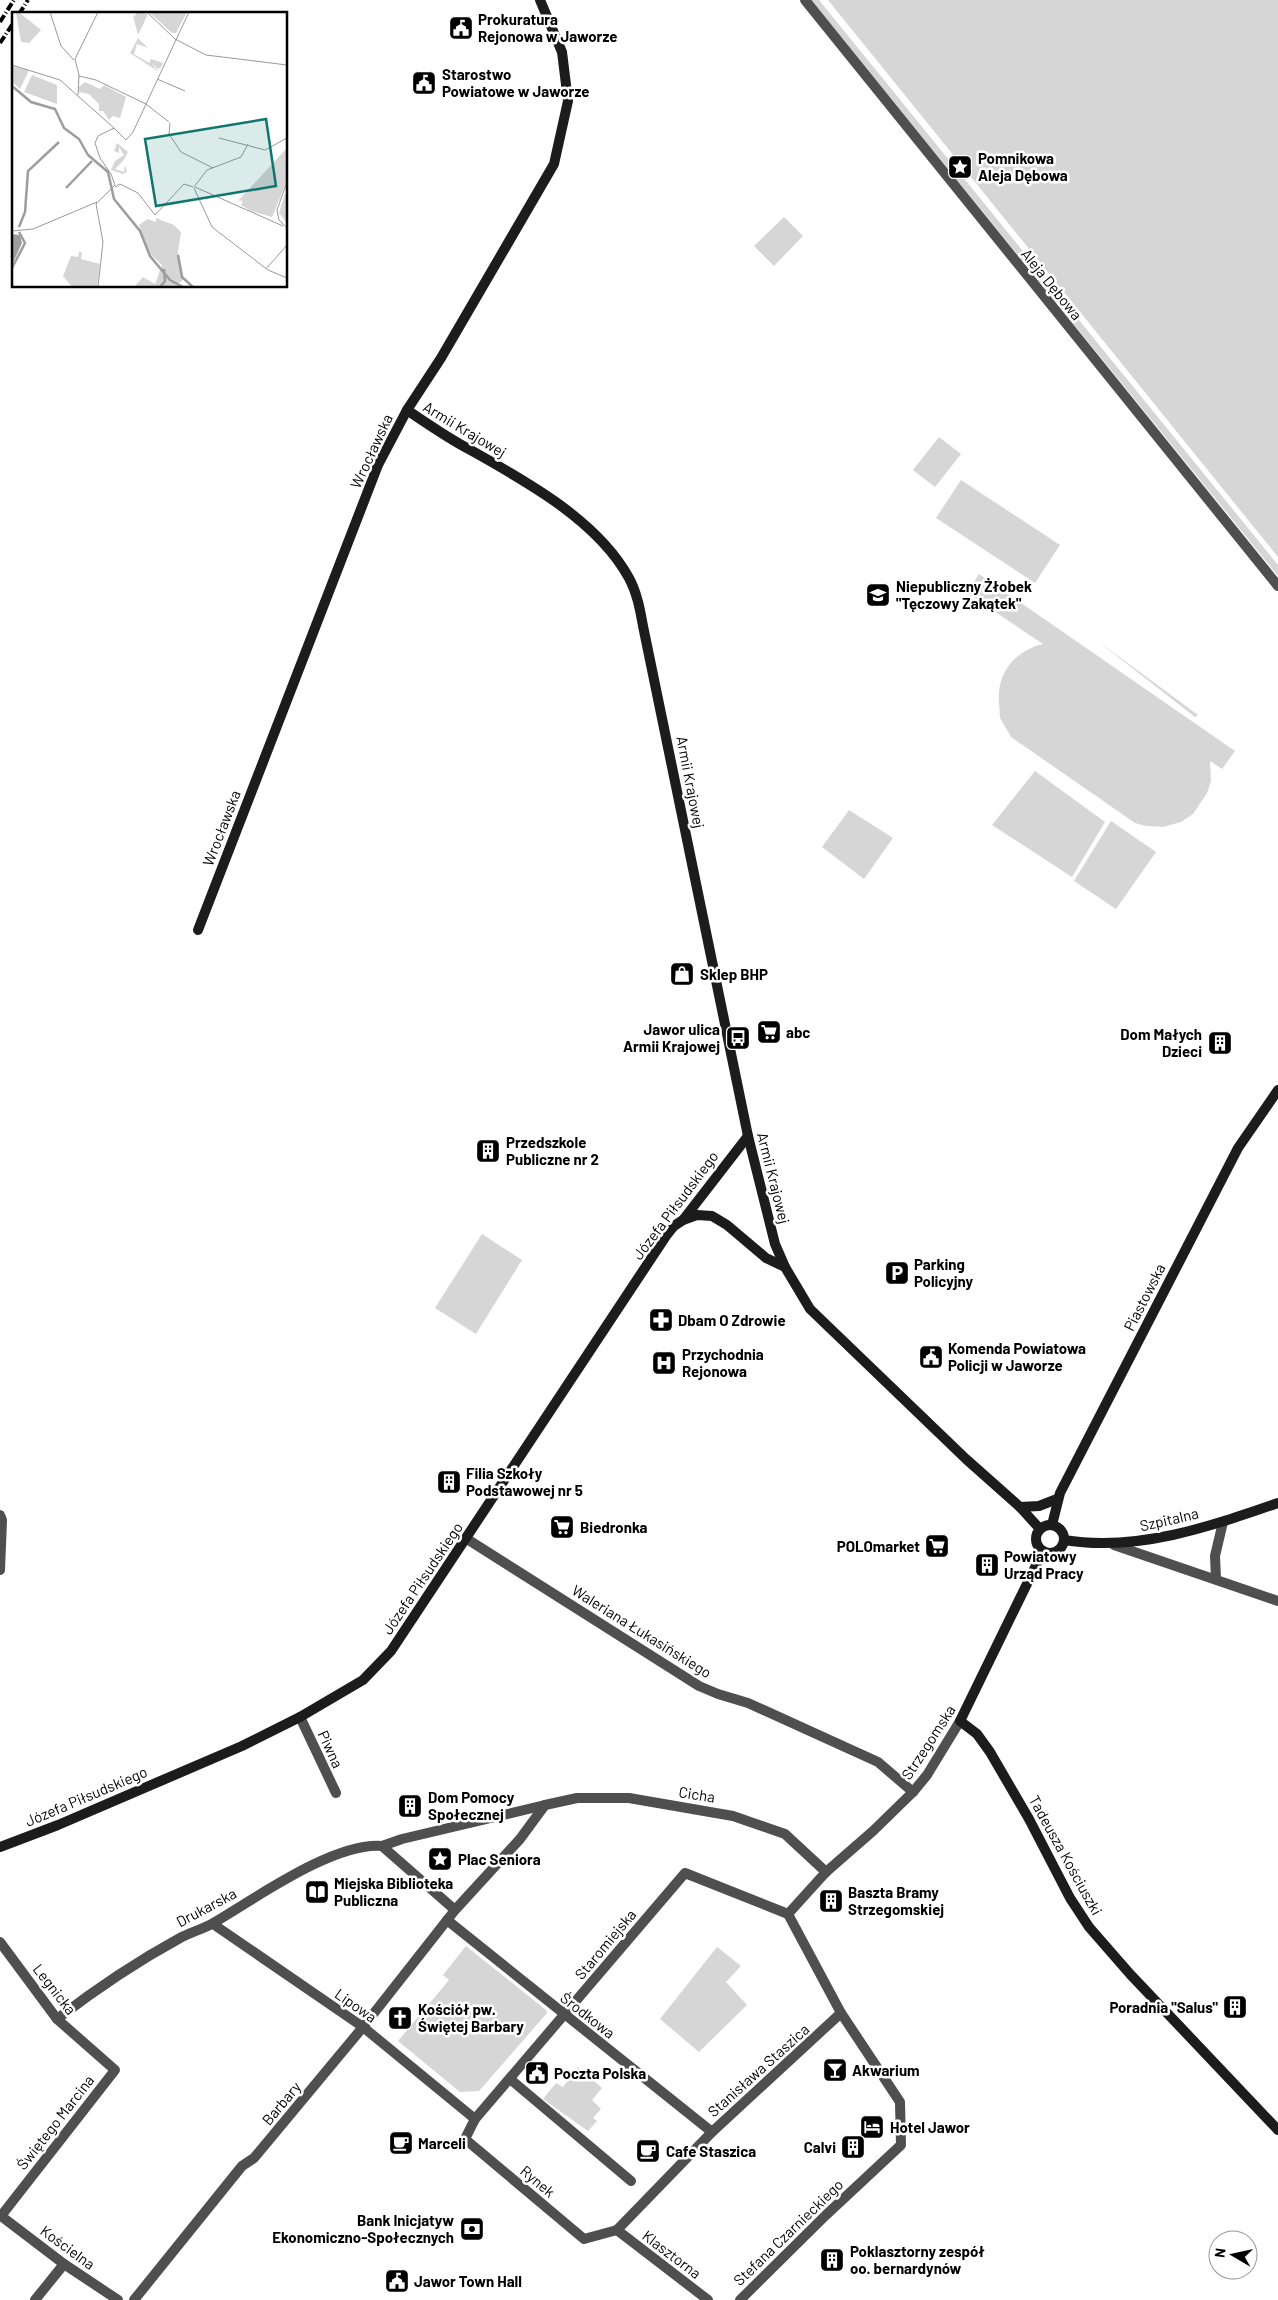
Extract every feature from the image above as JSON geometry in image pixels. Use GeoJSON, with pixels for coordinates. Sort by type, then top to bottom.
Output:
{"type":"FeatureCollection","features":[{"type":"Feature","properties":{"kind":"street","name":"Wrocławska"},"geometry":{"type":"LineString","coordinates":[[198,930],[378,465],[407,410],[441,358],[554,164],[568,101],[562,52],[540,0]]}},
{"type":"Feature","properties":{"kind":"street","name":"Aleja Dębowa"},"geometry":{"type":"LineString","coordinates":[[805,0],[1278,586]]}},
{"type":"Feature","properties":{"kind":"street","name":"Armii Krajowej"},"geometry":{"type":"LineString","coordinates":[[407,410],[535,488],[602,540],[622,567],[632,585],[643,626],[748,1136],[774,1244],[785,1267],[810,1309],[966,1459],[1020,1507],[1040,1529]]}},
{"type":"Feature","properties":{"kind":"street","name":"Piastowska"},"geometry":{"type":"LineString","coordinates":[[1052,1525],[1057,1500],[1238,1148],[1278,1090]]}},
{"type":"Feature","properties":{"kind":"street","name":"Józefa Piłsudskiego"},"geometry":{"type":"LineString","coordinates":[[0,1847],[58,1825],[232,1750],[300,1717],[363,1680],[391,1651],[666,1236],[674,1226],[683,1220],[748,1136]]}},
{"type":"Feature","properties":{"kind":"street"},"geometry":{"type":"LineString","coordinates":[[683,1220],[697,1215],[712,1216],[766,1258],[785,1267]]}},
{"type":"Feature","properties":{"kind":"street"},"geometry":{"type":"LineString","coordinates":[[1020,1507],[1039,1506],[1057,1500]]}},
{"type":"Feature","properties":{"kind":"street","name":"Szpitalna"},"geometry":{"type":"LineString","coordinates":[[1064,1540],[1114,1545],[1138,1542],[1223,1522],[1278,1503]]}},
{"type":"Feature","properties":{"kind":"street"},"geometry":{"type":"LineString","coordinates":[[0,1514],[2,1520],[0,1570]]}},
{"type":"Feature","properties":{"kind":"street"},"geometry":{"type":"LineString","coordinates":[[1216,1579],[1215,1556],[1223,1522]]}},
{"type":"Feature","properties":{"kind":"street"},"geometry":{"type":"LineString","coordinates":[[1052,1525],[1061,1530],[1064,1540],[1059,1550],[1048,1553],[1039,1548],[1036,1538],[1040,1529],[1052,1525]]}},
{"type":"Feature","properties":{"kind":"street","name":"Waleriana Łukasińskiego"},"geometry":{"type":"LineString","coordinates":[[467,1539],[699,1686],[748,1703],[878,1762],[913,1792]]}},
{"type":"Feature","properties":{"kind":"street"},"geometry":{"type":"LineString","coordinates":[[1114,1545],[1278,1601]]}},
{"type":"Feature","properties":{"kind":"street","name":"Strzegomska"},"geometry":{"type":"LineString","coordinates":[[788,1914],[826,1872],[873,1832],[913,1792],[927,1775],[960,1721],[1043,1551]]}},
{"type":"Feature","properties":{"kind":"street","name":"Piwna"},"geometry":{"type":"LineString","coordinates":[[300,1717],[336,1793]]}},
{"type":"Feature","properties":{"kind":"street","name":"Tadeusza Kościuszki"},"geometry":{"type":"LineString","coordinates":[[960,1721],[977,1734],[990,1752],[1089,1927],[1130,1974],[1278,2130]]}},
{"type":"Feature","properties":{"kind":"street","name":"Cicha"},"geometry":{"type":"LineString","coordinates":[[545,1805],[577,1798],[629,1798],[733,1816],[785,1834],[826,1872]]}},
{"type":"Feature","properties":{"kind":"street"},"geometry":{"type":"LineString","coordinates":[[455,1910],[382,1846],[402,1839],[545,1805]]}},
{"type":"Feature","properties":{"kind":"street"},"geometry":{"type":"LineString","coordinates":[[447,1920],[520,1839],[545,1805]]}},
{"type":"Feature","properties":{"kind":"street","name":"Drukarska"},"geometry":{"type":"LineString","coordinates":[[57,2019],[104,1983],[181,1938],[212,1924],[316,1863],[364,1847],[382,1846]]}},
{"type":"Feature","properties":{"kind":"street","name":"Staromiejska"},"geometry":{"type":"LineString","coordinates":[[475,2119],[685,1873],[788,1914]]}},
{"type":"Feature","properties":{"kind":"street"},"geometry":{"type":"LineString","coordinates":[[788,1914],[840,2013]]}},
{"type":"Feature","properties":{"kind":"street","name":"Środkowa"},"geometry":{"type":"LineString","coordinates":[[447,1920],[563,2015],[712,2132]]}},
{"type":"Feature","properties":{"kind":"street","name":"Barbary"},"geometry":{"type":"LineString","coordinates":[[134,2300],[242,2166],[254,2158],[363,2027],[447,1920]]}},
{"type":"Feature","properties":{"kind":"street","name":"Lipowa"},"geometry":{"type":"LineString","coordinates":[[212,1924],[363,2027],[475,2119]]}},
{"type":"Feature","properties":{"kind":"street","name":"Legnicka"},"geometry":{"type":"LineString","coordinates":[[0,1942],[57,2019],[115,2070]]}},
{"type":"Feature","properties":{"kind":"street","name":"Stanisława Staszica"},"geometry":{"type":"LineString","coordinates":[[617,2230],[712,2132],[840,2013]]}},
{"type":"Feature","properties":{"kind":"street","name":"Stefana Czarnieckiego"},"geometry":{"type":"LineString","coordinates":[[740,2300],[826,2215],[902,2145],[900,2102],[840,2013]]}},
{"type":"Feature","properties":{"kind":"street","name":"Świętego Marcina"},"geometry":{"type":"LineString","coordinates":[[1,2216],[115,2070]]}},
{"type":"Feature","properties":{"kind":"street"},"geometry":{"type":"LineString","coordinates":[[510,2079],[631,2181]]}},
{"type":"Feature","properties":{"kind":"street","name":"Rynek"},"geometry":{"type":"LineString","coordinates":[[475,2119],[465,2139],[584,2239],[617,2230]]}},
{"type":"Feature","properties":{"kind":"street","name":"Kościelna"},"geometry":{"type":"LineString","coordinates":[[1,2216],[64,2264],[118,2300]]}},
{"type":"Feature","properties":{"kind":"street","name":"Klasztorna"},"geometry":{"type":"LineString","coordinates":[[617,2230],[708,2300]]}},
{"type":"Feature","properties":{"kind":"street"},"geometry":{"type":"LineString","coordinates":[[35,2300],[64,2264]]}},
{"type":"Feature","properties":{"kind":"shaded area"},"geometry":{"type":"Polygon","coordinates":[[[811,0],[819,0],[1278,565],[1278,576],[811,0]]]}},
{"type":"Feature","properties":{"kind":"shaded area"},"geometry":{"type":"Polygon","coordinates":[[[828,0],[1278,0],[1278,557],[828,0]]]}},
{"type":"Feature","properties":{"kind":"shaded area"},"geometry":{"type":"Polygon","coordinates":[[[784,217],[803,236],[774,266],[754,246],[784,217]]]}},
{"type":"Feature","properties":{"kind":"shaded area"},"geometry":{"type":"Polygon","coordinates":[[[939,437],[961,454],[935,487],[913,470],[939,437]]]}},
{"type":"Feature","properties":{"kind":"shaded area"},"geometry":{"type":"Polygon","coordinates":[[[961,480],[1060,545],[1035,583],[936,518],[961,480]]]}},
{"type":"Feature","properties":{"kind":"shaded area"},"geometry":{"type":"Polygon","coordinates":[[[979,574],[1235,751],[1222,769],[1210,761],[1211,781],[1207,793],[1193,814],[1181,822],[1163,827],[1135,823],[1011,737],[1000,716],[999,693],[1004,674],[1009,665],[1023,652],[1043,644],[967,593],[979,574]]]}},
{"type":"Feature","properties":{"kind":"shaded area"},"geometry":{"type":"Polygon","coordinates":[[[1095,639],[1198,715],[1195,717],[1095,639]]]}},
{"type":"Feature","properties":{"kind":"shaded area"},"geometry":{"type":"Polygon","coordinates":[[[1035,771],[1105,822],[1072,877],[992,825],[1035,771]]]}},
{"type":"Feature","properties":{"kind":"shaded area"},"geometry":{"type":"Polygon","coordinates":[[[849,810],[893,838],[864,879],[822,847],[849,810]]]}},
{"type":"Feature","properties":{"kind":"shaded area"},"geometry":{"type":"Polygon","coordinates":[[[1111,821],[1156,852],[1116,909],[1074,881],[1111,821]]]}},
{"type":"Feature","properties":{"kind":"shaded area"},"geometry":{"type":"Polygon","coordinates":[[[482,1234],[522,1260],[476,1334],[435,1308],[482,1234]]]}},
{"type":"Feature","properties":{"kind":"shaded area"},"geometry":{"type":"Polygon","coordinates":[[[466,1946],[546,2010],[547,2013],[479,2091],[460,2092],[398,2041],[449,1980],[443,1975],[466,1946]]]}},
{"type":"Feature","properties":{"kind":"shaded area"},"geometry":{"type":"Polygon","coordinates":[[[717,1947],[741,1966],[726,1982],[747,2005],[699,2052],[660,2019],[717,1947]]]}},
{"type":"Feature","properties":{"kind":"shaded area"},"geometry":{"type":"Polygon","coordinates":[[[578,2067],[602,2088],[592,2100],[601,2109],[593,2118],[597,2121],[588,2131],[543,2099],[556,2083],[563,2087],[578,2067]]]}},
{"type":"Feature","properties":{"kind":"railway"},"geometry":{"type":"LineString","coordinates":[[0,22],[14,0]]}},
{"type":"Feature","properties":{"kind":"railway"},"geometry":{"type":"LineString","coordinates":[[20,12],[28,0]]}},
{"type":"Feature","properties":{"kind":"railway"},"geometry":{"type":"LineString","coordinates":[[0,43],[12,25]]}},
{"type":"Feature","properties":{"kind":"place","name":"Prokuratura Rejonowa w Jaworze"},"geometry":{"type":"Point","coordinates":[461,28]}},
{"type":"Feature","properties":{"kind":"place","name":"Starostwo Powiatowe w Jaworze"},"geometry":{"type":"Point","coordinates":[424,83]}},
{"type":"Feature","properties":{"kind":"place","name":"Pomnikowa Aleja Dębowa"},"geometry":{"type":"Point","coordinates":[960,167]}},
{"type":"Feature","properties":{"kind":"place","name":"Niepubliczny Żłobek \"Tęczowy Zakątek\""},"geometry":{"type":"Point","coordinates":[878,595]}},
{"type":"Feature","properties":{"kind":"place","name":"Sklep BHP"},"geometry":{"type":"Point","coordinates":[682,974]}},
{"type":"Feature","properties":{"kind":"place","name":"abc"},"geometry":{"type":"Point","coordinates":[769,1032]}},
{"type":"Feature","properties":{"kind":"place","name":"Jawor ulica Armii Krajowej"},"geometry":{"type":"Point","coordinates":[738,1038]}},
{"type":"Feature","properties":{"kind":"place","name":"Dom Małych Dzieci"},"geometry":{"type":"Point","coordinates":[1220,1043]}},
{"type":"Feature","properties":{"kind":"place","name":"Przedszkole Publiczne nr 2"},"geometry":{"type":"Point","coordinates":[488,1151]}},
{"type":"Feature","properties":{"kind":"place","name":"Parking Policyjny"},"geometry":{"type":"Point","coordinates":[897,1273]}},
{"type":"Feature","properties":{"kind":"place","name":"Dbam O Zdrowie"},"geometry":{"type":"Point","coordinates":[661,1320]}},
{"type":"Feature","properties":{"kind":"place","name":"Komenda Powiatowa Policji w Jaworze"},"geometry":{"type":"Point","coordinates":[931,1357]}},
{"type":"Feature","properties":{"kind":"place","name":"Przychodnia Rejonowa"},"geometry":{"type":"Point","coordinates":[664,1363]}},
{"type":"Feature","properties":{"kind":"place","name":"Filia Szkoły Podstawowej nr 5"},"geometry":{"type":"Point","coordinates":[449,1482]}},
{"type":"Feature","properties":{"kind":"place","name":"Biedronka"},"geometry":{"type":"Point","coordinates":[562,1527]}},
{"type":"Feature","properties":{"kind":"place","name":"POLOmarket"},"geometry":{"type":"Point","coordinates":[937,1546]}},
{"type":"Feature","properties":{"kind":"place","name":"Powiatowy Urząd Pracy"},"geometry":{"type":"Point","coordinates":[987,1565]}},
{"type":"Feature","properties":{"kind":"place","name":"Dom Pomocy Społecznej"},"geometry":{"type":"Point","coordinates":[410,1806]}},
{"type":"Feature","properties":{"kind":"place","name":"Plac Seniora"},"geometry":{"type":"Point","coordinates":[440,1859]}},
{"type":"Feature","properties":{"kind":"place","name":"Miejska Biblioteka Publiczna"},"geometry":{"type":"Point","coordinates":[317,1892]}},
{"type":"Feature","properties":{"kind":"place","name":"Baszta Bramy Strzegomskiej"},"geometry":{"type":"Point","coordinates":[831,1901]}},
{"type":"Feature","properties":{"kind":"place","name":"Poradnia \"Salus\""},"geometry":{"type":"Point","coordinates":[1235,2007]}},
{"type":"Feature","properties":{"kind":"place","name":"Kościół pw. Świętej Barbary"},"geometry":{"type":"Point","coordinates":[400,2018]}},
{"type":"Feature","properties":{"kind":"place","name":"Akwarium"},"geometry":{"type":"Point","coordinates":[835,2070]}},
{"type":"Feature","properties":{"kind":"place","name":"Poczta Polska"},"geometry":{"type":"Point","coordinates":[537,2073]}},
{"type":"Feature","properties":{"kind":"place","name":"Hotel Jawor"},"geometry":{"type":"Point","coordinates":[872,2127]}},
{"type":"Feature","properties":{"kind":"place","name":"Marceli"},"geometry":{"type":"Point","coordinates":[401,2143]}},
{"type":"Feature","properties":{"kind":"place","name":"Calvi"},"geometry":{"type":"Point","coordinates":[853,2147]}},
{"type":"Feature","properties":{"kind":"place","name":"Cafe Staszica"},"geometry":{"type":"Point","coordinates":[648,2151]}},
{"type":"Feature","properties":{"kind":"place","name":"Bank Inicjatyw Ekonomiczno-Społecznych"},"geometry":{"type":"Point","coordinates":[472,2229]}},
{"type":"Feature","properties":{"kind":"place","name":"Poklasztorny zespół oo. bernardynów"},"geometry":{"type":"Point","coordinates":[832,2260]}},
{"type":"Feature","properties":{"kind":"place","name":"Jawor Town Hall"},"geometry":{"type":"Point","coordinates":[397,2281]}}]}
